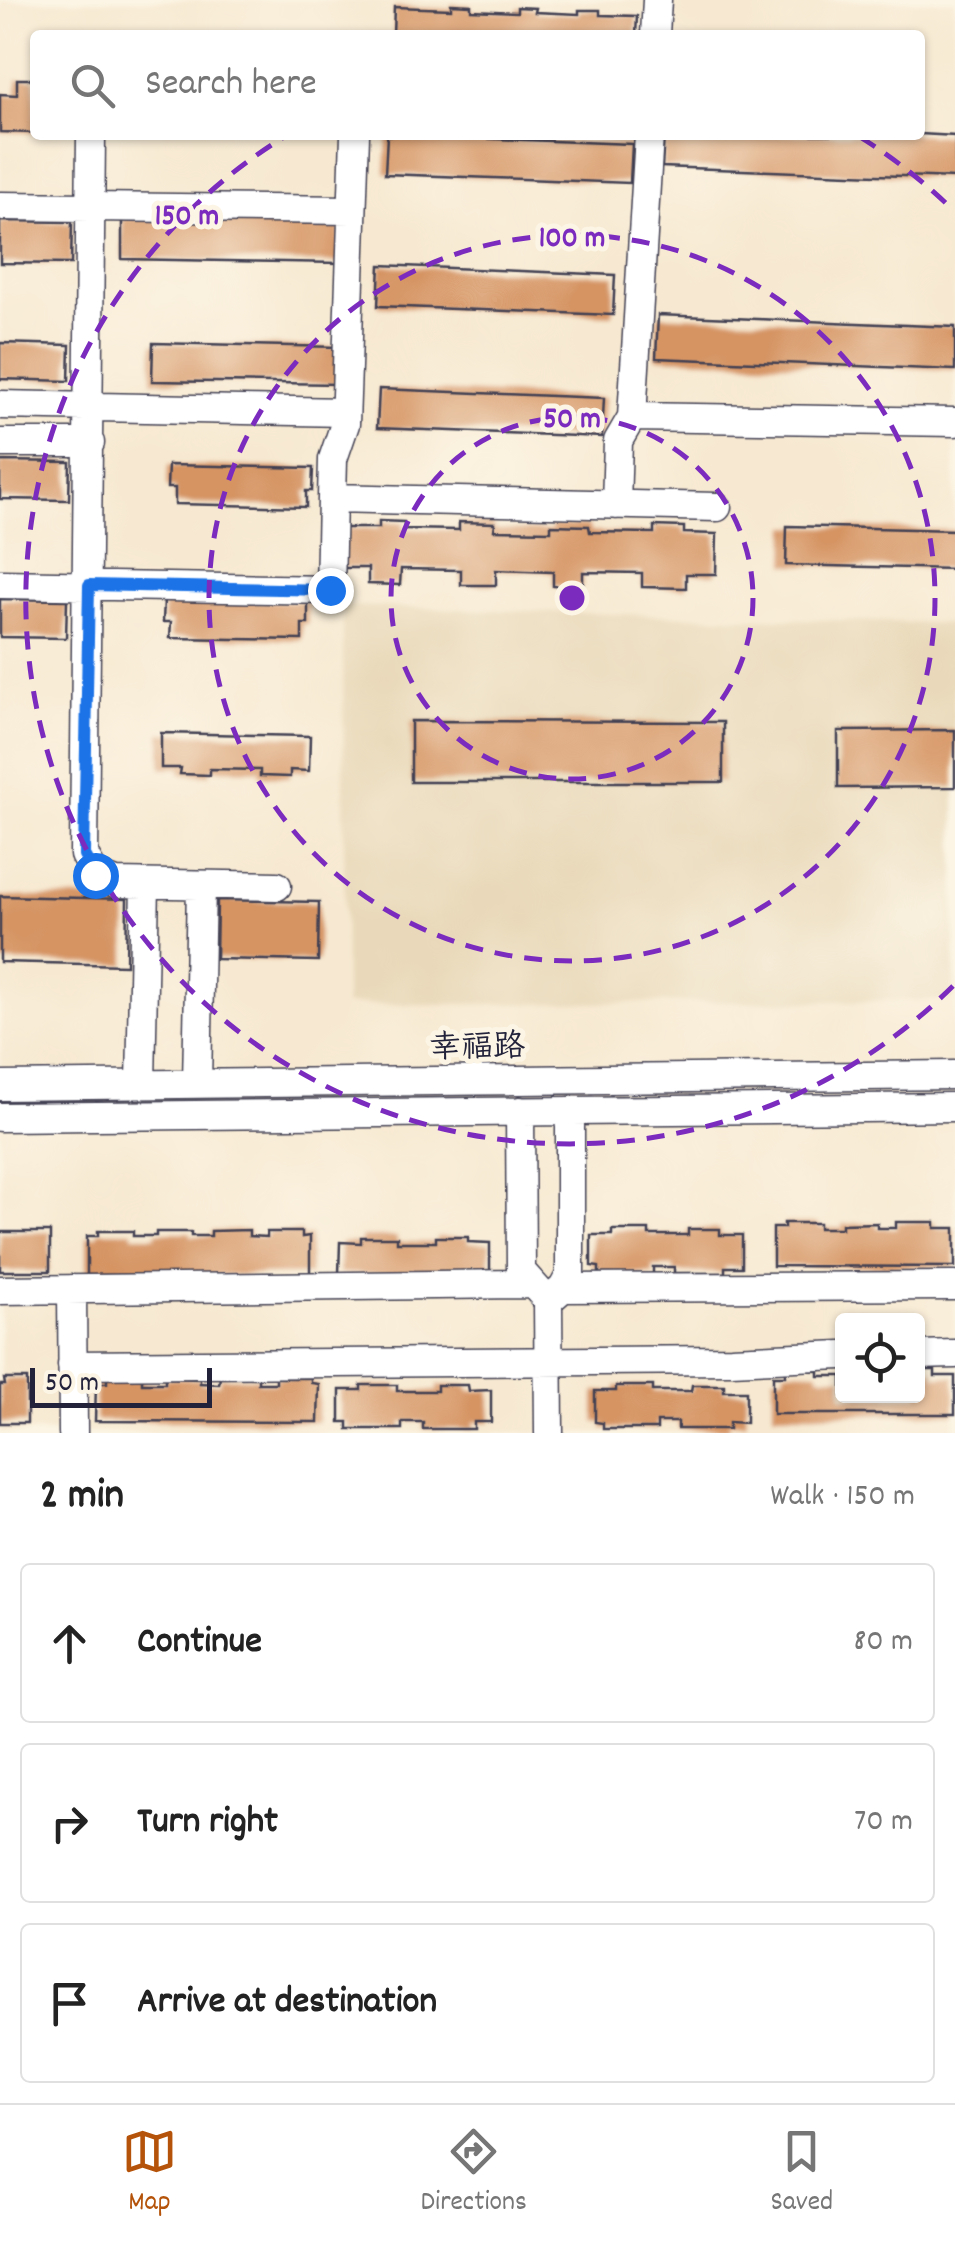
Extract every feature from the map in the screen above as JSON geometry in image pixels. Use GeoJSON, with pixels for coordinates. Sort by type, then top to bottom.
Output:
{"type":"FeatureCollection","features":[{"type":"Feature","properties":{"kind":"street"},"geometry":{"type":"LineString","coordinates":[[654,30],[657,0]]}},
{"type":"Feature","properties":{"kind":"street"},"geometry":{"type":"LineString","coordinates":[[91,140],[84,855],[95,875],[116,883],[277,886]]}},
{"type":"Feature","properties":{"kind":"street"},"geometry":{"type":"LineString","coordinates":[[0,584],[330,590],[333,459],[345,424],[355,140]]}},
{"type":"Feature","properties":{"kind":"street"},"geometry":{"type":"LineString","coordinates":[[616,504],[618,441],[632,417],[649,140]]}},
{"type":"Feature","properties":{"kind":"street"},"geometry":{"type":"LineString","coordinates":[[0,206],[352,210]]}},
{"type":"Feature","properties":{"kind":"street"},"geometry":{"type":"LineString","coordinates":[[0,405],[345,412]]}},
{"type":"Feature","properties":{"kind":"street"},"geometry":{"type":"LineString","coordinates":[[632,417],[955,422]]}},
{"type":"Feature","properties":{"kind":"street"},"geometry":{"type":"LineString","coordinates":[[0,443],[90,443]]}},
{"type":"Feature","properties":{"kind":"street"},"geometry":{"type":"LineString","coordinates":[[332,498],[717,507]]}},
{"type":"Feature","properties":{"kind":"street"},"geometry":{"type":"LineString","coordinates":[[141,1084],[145,884]]}},
{"type":"Feature","properties":{"kind":"street"},"geometry":{"type":"LineString","coordinates":[[197,1083],[201,885]]}},
{"type":"Feature","properties":{"kind":"street","name":"幸福路"},"geometry":{"type":"LineString","coordinates":[[0,1086],[955,1076]]}},
{"type":"Feature","properties":{"kind":"street","name":"幸福路"},"geometry":{"type":"LineString","coordinates":[[0,1116],[955,1107]]}},
{"type":"Feature","properties":{"kind":"street"},"geometry":{"type":"LineString","coordinates":[[520,1111],[521,1272],[547,1291]]}},
{"type":"Feature","properties":{"kind":"street"},"geometry":{"type":"LineString","coordinates":[[547,1291],[570,1275],[570,1111]]}},
{"type":"Feature","properties":{"kind":"street"},"geometry":{"type":"LineString","coordinates":[[0,1290],[547,1291],[955,1286]]}},
{"type":"Feature","properties":{"kind":"street"},"geometry":{"type":"LineString","coordinates":[[72,1289],[73,1433]]}},
{"type":"Feature","properties":{"kind":"street"},"geometry":{"type":"LineString","coordinates":[[547,1291],[549,1433]]}},
{"type":"Feature","properties":{"kind":"street"},"geometry":{"type":"LineString","coordinates":[[925,1355],[955,1354]]}},
{"type":"Feature","properties":{"kind":"street"},"geometry":{"type":"LineString","coordinates":[[72,1365],[548,1362],[835,1355]]}},
{"type":"Feature","properties":{"kind":"shaded area"},"geometry":{"type":"Polygon","coordinates":[[[343,606],[955,624],[955,1000],[345,1005],[343,606]]]}},
{"type":"Feature","properties":{"kind":"building"},"geometry":{"type":"Polygon","coordinates":[[[451,4],[471,5],[471,10],[517,12],[517,7],[579,14],[579,10],[600,10],[600,15],[637,16],[636,30],[393,30],[394,7],[451,9],[451,4]]]}},
{"type":"Feature","properties":{"kind":"building"},"geometry":{"type":"Polygon","coordinates":[[[17,79],[30,79],[30,133],[0,132],[0,94],[17,95],[17,79]]]}},
{"type":"Feature","properties":{"kind":"building"},"geometry":{"type":"Polygon","coordinates":[[[925,134],[955,136],[955,178],[662,167],[664,140],[925,140],[925,134]]]}},
{"type":"Feature","properties":{"kind":"building"},"geometry":{"type":"Polygon","coordinates":[[[387,140],[632,144],[630,183],[385,174],[387,140]]]}},
{"type":"Feature","properties":{"kind":"building"},"geometry":{"type":"Polygon","coordinates":[[[122,218],[341,222],[340,263],[122,259],[122,218]]]}},
{"type":"Feature","properties":{"kind":"building"},"geometry":{"type":"Polygon","coordinates":[[[0,221],[72,222],[71,264],[0,263],[0,221]]]}},
{"type":"Feature","properties":{"kind":"building"},"geometry":{"type":"Polygon","coordinates":[[[380,265],[615,275],[613,315],[378,306],[380,265]]]}},
{"type":"Feature","properties":{"kind":"building"},"geometry":{"type":"Polygon","coordinates":[[[658,315],[955,327],[955,370],[656,358],[658,315]]]}},
{"type":"Feature","properties":{"kind":"building"},"geometry":{"type":"Polygon","coordinates":[[[0,343],[70,345],[69,381],[0,379],[0,343]]]}},
{"type":"Feature","properties":{"kind":"building"},"geometry":{"type":"Polygon","coordinates":[[[153,343],[340,347],[339,384],[152,381],[153,343]]]}},
{"type":"Feature","properties":{"kind":"building"},"geometry":{"type":"Polygon","coordinates":[[[379,389],[604,398],[602,437],[377,428],[379,389]]]}},
{"type":"Feature","properties":{"kind":"building"},"geometry":{"type":"Polygon","coordinates":[[[0,461],[70,462],[69,500],[0,499],[0,461]]]}},
{"type":"Feature","properties":{"kind":"building"},"geometry":{"type":"Polygon","coordinates":[[[168,465],[313,468],[312,491],[306,491],[306,507],[175,504],[175,488],[167,488],[168,465]]]}},
{"type":"Feature","properties":{"kind":"building"},"geometry":{"type":"Polygon","coordinates":[[[379,521],[404,522],[404,529],[459,530],[459,522],[495,523],[494,530],[551,531],[551,525],[589,526],[590,532],[654,533],[654,526],[684,527],[684,533],[717,534],[716,574],[686,574],[686,588],[642,587],[642,573],[583,572],[583,587],[553,586],[553,572],[496,570],[496,585],[461,585],[461,570],[401,569],[400,585],[368,584],[368,568],[342,568],[343,528],[379,528],[379,521]]]}},
{"type":"Feature","properties":{"kind":"building"},"geometry":{"type":"Polygon","coordinates":[[[787,526],[955,530],[955,569],[786,565],[787,526]]]}},
{"type":"Feature","properties":{"kind":"building"},"geometry":{"type":"Polygon","coordinates":[[[0,599],[67,600],[66,638],[0,637],[0,599]]]}},
{"type":"Feature","properties":{"kind":"building"},"geometry":{"type":"Polygon","coordinates":[[[164,599],[308,602],[308,624],[302,624],[302,640],[170,638],[171,622],[163,622],[164,599]]]}},
{"type":"Feature","properties":{"kind":"building"},"geometry":{"type":"Polygon","coordinates":[[[411,721],[723,722],[723,782],[411,782],[411,721]]]}},
{"type":"Feature","properties":{"kind":"building"},"geometry":{"type":"Polygon","coordinates":[[[955,730],[955,787],[838,788],[838,731],[955,730]]]}},
{"type":"Feature","properties":{"kind":"building"},"geometry":{"type":"Polygon","coordinates":[[[161,733],[310,736],[309,771],[290,770],[290,777],[260,776],[260,770],[210,769],[210,775],[180,774],[181,768],[161,768],[161,733]]]}},
{"type":"Feature","properties":{"kind":"building"},"geometry":{"type":"Polygon","coordinates":[[[0,896],[127,899],[126,965],[0,962],[0,896]]]}},
{"type":"Feature","properties":{"kind":"building"},"geometry":{"type":"Polygon","coordinates":[[[217,900],[319,902],[318,961],[216,959],[217,900]]]}},
{"type":"Feature","properties":{"kind":"building"},"geometry":{"type":"Polygon","coordinates":[[[896,1222],[935,1222],[935,1228],[955,1228],[955,1267],[773,1266],[773,1228],[784,1228],[784,1223],[819,1223],[819,1228],[842,1228],[842,1224],[877,1223],[877,1228],[896,1228],[896,1222]]]}},
{"type":"Feature","properties":{"kind":"building"},"geometry":{"type":"Polygon","coordinates":[[[688,1229],[720,1229],[720,1235],[742,1235],[742,1267],[725,1267],[725,1273],[674,1273],[674,1267],[653,1267],[653,1274],[599,1274],[599,1267],[591,1266],[591,1235],[612,1235],[612,1230],[649,1230],[649,1235],[688,1235],[688,1229]]]}},
{"type":"Feature","properties":{"kind":"building"},"geometry":{"type":"Polygon","coordinates":[[[249,1230],[249,1236],[302,1232],[302,1237],[310,1236],[310,1275],[87,1275],[87,1236],[98,1236],[98,1231],[133,1231],[133,1236],[191,1232],[191,1236],[211,1236],[211,1231],[249,1230]]]}},
{"type":"Feature","properties":{"kind":"building"},"geometry":{"type":"Polygon","coordinates":[[[0,1232],[50,1232],[50,1271],[0,1271],[0,1232]]]}},
{"type":"Feature","properties":{"kind":"building"},"geometry":{"type":"Polygon","coordinates":[[[361,1237],[436,1242],[436,1237],[468,1237],[468,1242],[490,1243],[490,1274],[339,1274],[340,1242],[361,1243],[361,1237]]]}},
{"type":"Feature","properties":{"kind":"building"},"geometry":{"type":"Polygon","coordinates":[[[785,1370],[819,1371],[819,1376],[835,1376],[835,1403],[925,1403],[925,1370],[935,1370],[935,1376],[955,1376],[955,1414],[773,1414],[773,1376],[785,1376],[785,1370]]]}},
{"type":"Feature","properties":{"kind":"building"},"geometry":{"type":"Polygon","coordinates":[[[220,1377],[258,1378],[258,1383],[276,1383],[276,1378],[311,1378],[311,1383],[319,1384],[318,1422],[95,1421],[96,1383],[107,1383],[107,1378],[142,1378],[142,1383],[165,1383],[165,1378],[200,1379],[200,1383],[219,1384],[220,1377]]]}},
{"type":"Feature","properties":{"kind":"building"},"geometry":{"type":"Polygon","coordinates":[[[4,1379],[27,1379],[27,1423],[0,1423],[0,1385],[5,1385],[4,1379]]]}},
{"type":"Feature","properties":{"kind":"building"},"geometry":{"type":"Polygon","coordinates":[[[361,1385],[397,1385],[397,1391],[437,1391],[437,1385],[468,1385],[469,1391],[491,1390],[491,1422],[474,1422],[474,1429],[423,1429],[423,1422],[402,1422],[402,1429],[348,1429],[348,1422],[340,1422],[340,1390],[361,1390],[361,1385]]]}},
{"type":"Feature","properties":{"kind":"building"},"geometry":{"type":"Polygon","coordinates":[[[692,1385],[724,1385],[724,1391],[746,1391],[746,1423],[729,1422],[729,1429],[678,1429],[678,1422],[657,1422],[657,1429],[603,1429],[603,1423],[595,1422],[595,1391],[616,1391],[616,1386],[653,1386],[653,1391],[691,1391],[692,1385]]]}},
{"type":"Feature","properties":{"kind":"route"},"geometry":{"type":"LineString","coordinates":[[95,875],[84,855],[89,585],[330,590]]}}]}
